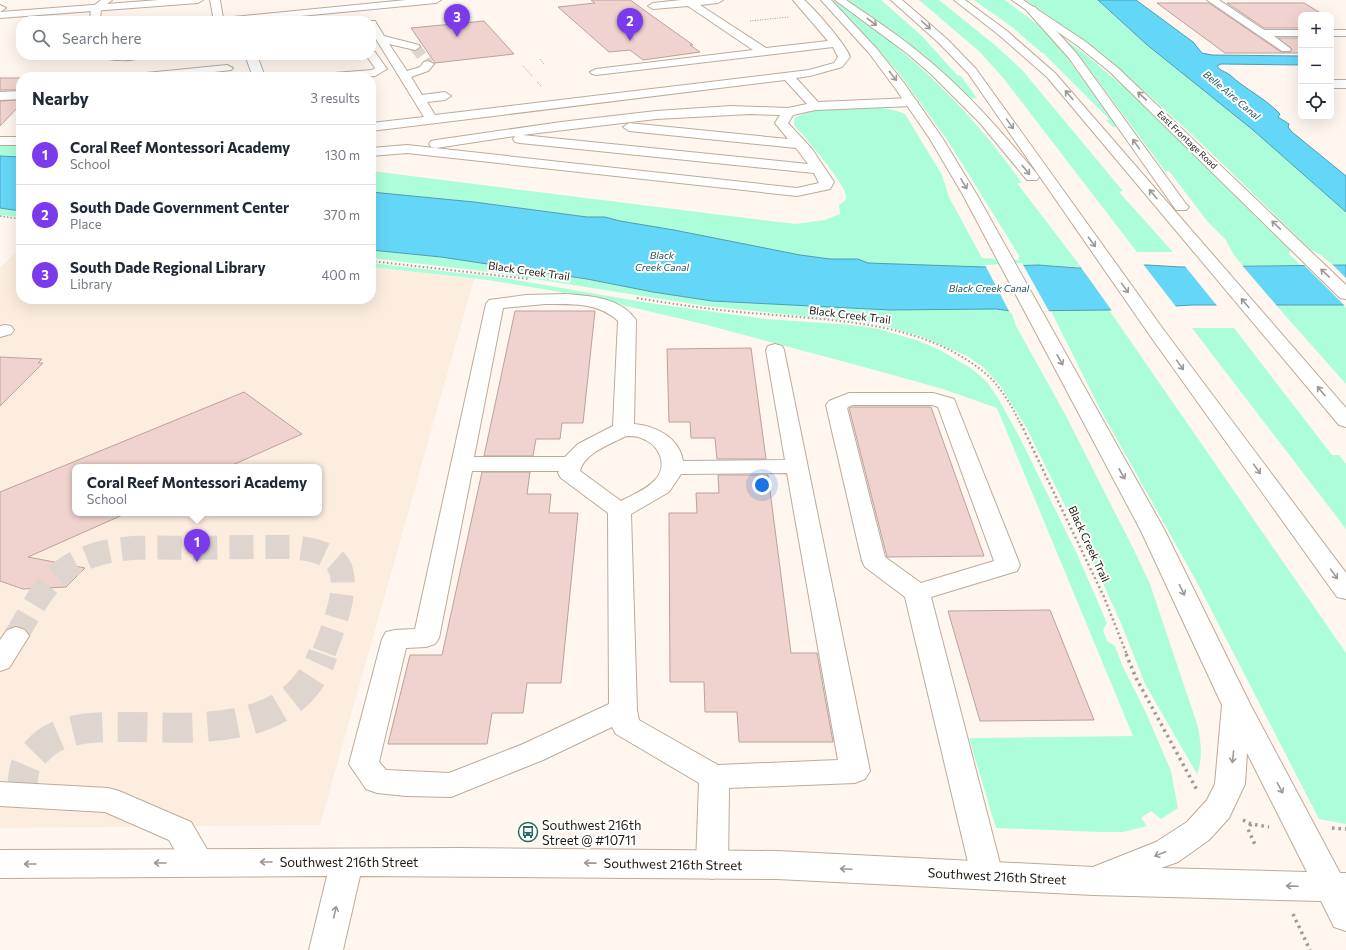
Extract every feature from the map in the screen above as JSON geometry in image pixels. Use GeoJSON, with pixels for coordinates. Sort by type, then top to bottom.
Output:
{"type":"FeatureCollection","features":[{"type":"Feature","properties":{"kind":"main road"},"geometry":{"type":"LineString","coordinates":[[91,4],[107,1],[128,0]]}},
{"type":"Feature","properties":{"kind":"main road"},"geometry":{"type":"LineString","coordinates":[[0,10],[91,4],[198,0]]}},
{"type":"Feature","properties":{"kind":"main road"},"geometry":{"type":"LineString","coordinates":[[215,0],[218,16]]}},
{"type":"Feature","properties":{"kind":"main road"},"geometry":{"type":"LineString","coordinates":[[270,16],[436,0]]}},
{"type":"Feature","properties":{"kind":"main road"},"geometry":{"type":"LineString","coordinates":[[654,6],[688,1],[718,0]]}},
{"type":"Feature","properties":{"kind":"main road"},"geometry":{"type":"LineString","coordinates":[[376,126],[788,76],[819,71],[838,65],[844,55],[805,6],[798,0]]}},
{"type":"Feature","properties":{"kind":"main road"},"geometry":{"type":"LineString","coordinates":[[818,0],[838,16],[872,50],[912,102],[948,156],[999,252],[1153,531],[1236,704],[1339,887],[1346,916]]}},
{"type":"Feature","properties":{"kind":"main road"},"geometry":{"type":"LineString","coordinates":[[826,0],[838,16]]}},
{"type":"Feature","properties":{"kind":"main road"},"geometry":{"type":"LineString","coordinates":[[840,0],[856,10],[912,52],[936,73],[985,120],[1033,178],[1079,226]]}},
{"type":"Feature","properties":{"kind":"main road"},"geometry":{"type":"LineString","coordinates":[[896,0],[943,41],[972,71],[1031,153],[1079,226],[1346,591]]}},
{"type":"Feature","properties":{"kind":"main road"},"geometry":{"type":"LineString","coordinates":[[959,0],[1003,33],[1051,75],[1179,223],[1346,421]]}},
{"type":"Feature","properties":{"kind":"main road","name":"East Frontage Road"},"geometry":{"type":"LineString","coordinates":[[1017,0],[1082,44],[1114,70],[1346,294]]}},
{"type":"Feature","properties":{"kind":"main road"},"geometry":{"type":"LineString","coordinates":[[1212,0],[1286,49]]}},
{"type":"Feature","properties":{"kind":"main road"},"geometry":{"type":"LineString","coordinates":[[688,1],[764,52]]}},
{"type":"Feature","properties":{"kind":"main road"},"geometry":{"type":"LineString","coordinates":[[91,4],[94,16]]}},
{"type":"Feature","properties":{"kind":"main road"},"geometry":{"type":"LineString","coordinates":[[361,7],[366,16]]}},
{"type":"Feature","properties":{"kind":"main road"},"geometry":{"type":"LineString","coordinates":[[1031,9],[1073,56],[1182,209],[1179,223]]}},
{"type":"Feature","properties":{"kind":"main road"},"geometry":{"type":"LineString","coordinates":[[376,32],[432,120]]}},
{"type":"Feature","properties":{"kind":"main road"},"geometry":{"type":"LineString","coordinates":[[1262,33],[1298,33]]}},
{"type":"Feature","properties":{"kind":"main road"},"geometry":{"type":"LineString","coordinates":[[1334,33],[1346,33]]}},
{"type":"Feature","properties":{"kind":"main road"},"geometry":{"type":"LineString","coordinates":[[380,38],[415,47]]}},
{"type":"Feature","properties":{"kind":"main road"},"geometry":{"type":"LineString","coordinates":[[596,72],[836,44]]}},
{"type":"Feature","properties":{"kind":"main road"},"geometry":{"type":"LineString","coordinates":[[224,60],[228,72]]}},
{"type":"Feature","properties":{"kind":"main road"},"geometry":{"type":"LineString","coordinates":[[253,60],[257,72]]}},
{"type":"Feature","properties":{"kind":"main road"},"geometry":{"type":"LineString","coordinates":[[375,60],[381,69],[376,72]]}},
{"type":"Feature","properties":{"kind":"main road"},"geometry":{"type":"LineString","coordinates":[[404,75],[424,69],[428,64]]}},
{"type":"Feature","properties":{"kind":"main road"},"geometry":{"type":"LineString","coordinates":[[788,76],[815,106]]}},
{"type":"Feature","properties":{"kind":"main road"},"geometry":{"type":"LineString","coordinates":[[1334,84],[1346,84]]}},
{"type":"Feature","properties":{"kind":"main road"},"geometry":{"type":"LineString","coordinates":[[411,86],[424,85]]}},
{"type":"Feature","properties":{"kind":"main road"},"geometry":{"type":"LineString","coordinates":[[0,96],[16,95]]}},
{"type":"Feature","properties":{"kind":"main road"},"geometry":{"type":"LineString","coordinates":[[419,99],[445,96]]}},
{"type":"Feature","properties":{"kind":"main road"},"geometry":{"type":"LineString","coordinates":[[376,152],[407,149],[580,123],[680,112],[738,109],[784,118],[815,106],[912,102]]}},
{"type":"Feature","properties":{"kind":"main road"},"geometry":{"type":"LineString","coordinates":[[407,149],[797,192],[825,186],[827,182],[800,144],[784,118]]}},
{"type":"Feature","properties":{"kind":"main road"},"geometry":{"type":"LineString","coordinates":[[580,123],[800,144]]}},
{"type":"Feature","properties":{"kind":"main road"},"geometry":{"type":"LineString","coordinates":[[489,136],[819,169]]}},
{"type":"Feature","properties":{"kind":"main road"},"geometry":{"type":"LineString","coordinates":[[0,141],[16,139]]}},
{"type":"Feature","properties":{"kind":"main road"},"geometry":{"type":"LineString","coordinates":[[623,429],[627,320],[623,314],[596,303],[579,300],[547,298],[495,304],[426,638],[396,639],[364,764],[377,781],[406,784],[451,785],[533,752],[623,710]]}},
{"type":"Feature","properties":{"kind":"main road"},"geometry":{"type":"LineString","coordinates":[[619,511],[623,710],[626,726],[714,777],[855,771],[775,350]]}},
{"type":"Feature","properties":{"kind":"main road"},"geometry":{"type":"LineString","coordinates":[[917,594],[1008,565],[947,403],[932,399],[849,399],[836,405],[874,561],[917,594],[987,875]]}},
{"type":"Feature","properties":{"kind":"main road"},"geometry":{"type":"LineString","coordinates":[[623,429],[650,434],[664,444],[673,459],[673,468],[664,485],[619,511],[569,473],[571,464],[586,450],[623,429]]}},
{"type":"Feature","properties":{"kind":"main road"},"geometry":{"type":"LineString","coordinates":[[462,464],[571,464]]}},
{"type":"Feature","properties":{"kind":"main road"},"geometry":{"type":"LineString","coordinates":[[673,468],[797,466]]}},
{"type":"Feature","properties":{"kind":"main road"},"geometry":{"type":"LineString","coordinates":[[0,661],[8,636]]}},
{"type":"Feature","properties":{"kind":"main road"},"geometry":{"type":"LineString","coordinates":[[1093,881],[1167,852],[1198,831],[1218,809],[1230,784],[1236,704]]}},
{"type":"Feature","properties":{"kind":"main road"},"geometry":{"type":"LineString","coordinates":[[712,865],[714,777]]}},
{"type":"Feature","properties":{"kind":"main road"},"geometry":{"type":"LineString","coordinates":[[0,794],[108,800],[180,831],[199,863]]}},
{"type":"Feature","properties":{"kind":"main road"},"geometry":{"type":"LineString","coordinates":[[326,950],[347,862]]}},
{"type":"Feature","properties":{"kind":"main road","name":"Southwest 216th Street"},"geometry":{"type":"LineString","coordinates":[[0,864],[347,862],[777,865],[1093,881],[1339,887]]}},
{"type":"Feature","properties":{"kind":"path"},"geometry":{"type":"LineString","coordinates":[[750,21],[793,16]]}},
{"type":"Feature","properties":{"kind":"path"},"geometry":{"type":"LineString","coordinates":[[540,59],[544,64]]}},
{"type":"Feature","properties":{"kind":"path"},"geometry":{"type":"LineString","coordinates":[[523,66],[533,77]]}},
{"type":"Feature","properties":{"kind":"path"},"geometry":{"type":"LineString","coordinates":[[537,82],[545,90]]}},
{"type":"Feature","properties":{"kind":"path"},"geometry":{"type":"LineString","coordinates":[[0,216],[16,218]]}},
{"type":"Feature","properties":{"kind":"path","name":"Black Creek Trail"},"geometry":{"type":"LineString","coordinates":[[376,262],[534,280]]}},
{"type":"Feature","properties":{"kind":"path","name":"Black Creek Trail"},"geometry":{"type":"LineString","coordinates":[[635,298],[714,310],[850,322],[895,329],[955,352],[986,373],[997,385],[1023,427],[1104,597],[1136,678],[1197,791]]}},
{"type":"Feature","properties":{"kind":"path"},"geometry":{"type":"LineString","coordinates":[[1238,817],[1251,824],[1276,828]]}},
{"type":"Feature","properties":{"kind":"path"},"geometry":{"type":"LineString","coordinates":[[1251,824],[1248,829],[1256,847]]}},
{"type":"Feature","properties":{"kind":"path"},"geometry":{"type":"LineString","coordinates":[[1324,828],[1338,828],[1346,830]]}},
{"type":"Feature","properties":{"kind":"path"},"geometry":{"type":"LineString","coordinates":[[1292,914],[1310,950]]}},
{"type":"Feature","properties":{"kind":"shaded area"},"geometry":{"type":"Polygon","coordinates":[[[16,252],[16,304],[376,304],[376,268],[474,279],[320,825],[0,828],[0,268],[16,252]]]}},
{"type":"Feature","properties":{"kind":"green space"},"geometry":{"type":"Polygon","coordinates":[[[832,0],[848,8],[917,64],[972,119],[1022,183],[1017,183],[1081,267],[1038,265],[984,267],[931,266],[868,263],[858,259],[830,259],[800,255],[605,217],[587,217],[474,202],[376,192],[376,172],[795,224],[825,220],[840,214],[839,205],[846,199],[844,190],[824,160],[794,125],[794,119],[803,114],[816,110],[848,107],[881,108],[895,110],[905,114],[942,175],[949,197],[982,258],[1019,260],[1018,257],[1020,257],[948,141],[898,72],[832,0]]]}},
{"type":"Feature","properties":{"kind":"green space"},"geometry":{"type":"Polygon","coordinates":[[[847,0],[881,0],[922,36],[957,75],[961,76],[977,98],[969,99],[892,32],[847,0]]]}},
{"type":"Feature","properties":{"kind":"green space"},"geometry":{"type":"Polygon","coordinates":[[[919,0],[939,0],[995,45],[1023,71],[1123,191],[1119,192],[1173,252],[1137,252],[1004,79],[980,52],[919,0]]]}},
{"type":"Feature","properties":{"kind":"green space"},"geometry":{"type":"Polygon","coordinates":[[[974,0],[1005,0],[1037,24],[1061,49],[1117,127],[1113,127],[1106,120],[1110,120],[1044,54],[1047,54],[1042,53],[1012,27],[974,0]]]}},
{"type":"Feature","properties":{"kind":"green space"},"geometry":{"type":"Polygon","coordinates":[[[1025,0],[1098,0],[1146,44],[1253,130],[1346,212],[1346,265],[1333,265],[1321,255],[1311,250],[1209,150],[1139,86],[1064,27],[1025,0]]]}},
{"type":"Feature","properties":{"kind":"green space"},"geometry":{"type":"Polygon","coordinates":[[[1063,38],[1085,54],[1131,93],[1290,250],[1289,254],[1301,265],[1243,266],[1234,255],[1225,239],[1208,222],[1169,171],[1165,171],[1087,66],[1063,38]]]}},
{"type":"Feature","properties":{"kind":"green space"},"geometry":{"type":"Polygon","coordinates":[[[0,145],[16,145],[16,157],[0,156],[0,145]]]}},
{"type":"Feature","properties":{"kind":"green space"},"geometry":{"type":"Polygon","coordinates":[[[0,208],[16,210],[16,217],[0,215],[0,208]]]}},
{"type":"Feature","properties":{"kind":"green space"},"geometry":{"type":"Polygon","coordinates":[[[376,250],[441,257],[587,279],[653,292],[712,301],[890,310],[996,309],[1011,311],[1016,326],[1065,414],[1150,584],[1198,727],[1201,751],[1197,774],[1145,684],[1121,623],[1096,568],[1026,427],[1000,385],[983,367],[967,356],[923,337],[878,324],[706,306],[491,272],[376,259],[376,250]]]}},
{"type":"Feature","properties":{"kind":"green space"},"geometry":{"type":"Polygon","coordinates":[[[376,264],[504,278],[649,303],[765,319],[853,325],[879,329],[919,341],[940,350],[972,369],[987,382],[999,400],[1020,438],[1077,554],[1107,623],[1103,630],[1107,641],[1115,646],[1122,665],[1146,713],[1171,771],[1178,808],[1161,819],[1151,811],[1141,818],[1147,826],[1123,832],[996,828],[969,738],[1133,736],[997,408],[943,389],[703,324],[584,296],[488,280],[376,268],[376,264]]]}},
{"type":"Feature","properties":{"kind":"green space"},"geometry":{"type":"Polygon","coordinates":[[[1275,304],[1343,305],[1346,308],[1346,384],[1275,304]]]}},
{"type":"Feature","properties":{"kind":"green space"},"geometry":{"type":"Polygon","coordinates":[[[1050,309],[1109,310],[1346,653],[1346,824],[1319,819],[1199,586],[1099,407],[1050,309]]]}},
{"type":"Feature","properties":{"kind":"green space"},"geometry":{"type":"Polygon","coordinates":[[[1192,328],[1234,328],[1332,455],[1339,455],[1346,464],[1346,529],[1192,328]]]}},
{"type":"Feature","properties":{"kind":"water","name":"Belle Aire Canal"},"geometry":{"type":"Polygon","coordinates":[[[1098,0],[1136,0],[1193,42],[1202,53],[1212,55],[1298,56],[1298,65],[1221,64],[1217,66],[1274,108],[1280,114],[1278,117],[1289,124],[1288,127],[1292,132],[1346,176],[1346,212],[1253,130],[1146,44],[1098,0]]]}},
{"type":"Feature","properties":{"kind":"water"},"geometry":{"type":"Polygon","coordinates":[[[0,156],[16,157],[16,210],[0,208],[0,156]]]}},
{"type":"Feature","properties":{"kind":"water","name":"Black Creek Canal"},"geometry":{"type":"Polygon","coordinates":[[[376,192],[474,202],[587,217],[605,217],[800,255],[830,259],[858,259],[868,263],[984,267],[1038,265],[1078,268],[1147,265],[1181,267],[1346,265],[1346,305],[1192,305],[1109,310],[1011,311],[996,309],[890,310],[712,301],[653,292],[587,279],[441,257],[376,250],[376,192]]]}},
{"type":"Feature","properties":{"kind":"pier"},"geometry":{"type":"Polygon","coordinates":[[[1022,263],[1049,311],[1010,313],[985,265],[1022,263]]]}},
{"type":"Feature","properties":{"kind":"pier"},"geometry":{"type":"Polygon","coordinates":[[[1302,263],[1331,263],[1346,278],[1346,307],[1302,263]]]}},
{"type":"Feature","properties":{"kind":"pier"},"geometry":{"type":"Polygon","coordinates":[[[1143,264],[1177,308],[1112,311],[1080,266],[1143,264]]]}},
{"type":"Feature","properties":{"kind":"pier"},"geometry":{"type":"Polygon","coordinates":[[[1241,264],[1277,306],[1218,307],[1184,265],[1241,264]]]}},
{"type":"Feature","properties":{"kind":"building"},"geometry":{"type":"Polygon","coordinates":[[[591,0],[630,0],[693,45],[690,45],[700,52],[643,60],[630,50],[609,52],[558,7],[595,3],[591,0]]]}},
{"type":"Feature","properties":{"kind":"building"},"geometry":{"type":"Polygon","coordinates":[[[1157,3],[1209,3],[1281,52],[1290,52],[1292,49],[1278,38],[1298,38],[1298,53],[1225,53],[1157,3]]]}},
{"type":"Feature","properties":{"kind":"building"},"geometry":{"type":"Polygon","coordinates":[[[1227,3],[1304,3],[1319,12],[1298,12],[1298,28],[1264,28],[1227,3]]]}},
{"type":"Feature","properties":{"kind":"building"},"geometry":{"type":"Polygon","coordinates":[[[484,21],[514,54],[435,63],[411,28],[484,21]]]}},
{"type":"Feature","properties":{"kind":"building"},"geometry":{"type":"Polygon","coordinates":[[[0,78],[16,78],[16,90],[0,90],[0,78]]]}},
{"type":"Feature","properties":{"kind":"building"},"geometry":{"type":"Polygon","coordinates":[[[16,100],[16,109],[0,126],[0,101],[16,100]]]}},
{"type":"Feature","properties":{"kind":"building"},"geometry":{"type":"Polygon","coordinates":[[[515,311],[595,311],[583,423],[562,423],[560,439],[536,439],[533,456],[484,456],[515,311]]]}},
{"type":"Feature","properties":{"kind":"building"},"geometry":{"type":"Polygon","coordinates":[[[751,348],[766,459],[717,459],[715,438],[691,438],[690,422],[669,422],[667,349],[751,348]]]}},
{"type":"Feature","properties":{"kind":"building"},"geometry":{"type":"Polygon","coordinates":[[[0,357],[42,359],[38,363],[43,363],[0,406],[0,357]]]}},
{"type":"Feature","properties":{"kind":"building"},"geometry":{"type":"Polygon","coordinates":[[[244,392],[302,434],[235,464],[72,464],[72,516],[120,516],[28,557],[85,568],[66,587],[23,589],[0,581],[0,492],[244,392]]]}},
{"type":"Feature","properties":{"kind":"building"},"geometry":{"type":"Polygon","coordinates":[[[931,407],[984,556],[887,557],[849,408],[931,407]]]}},
{"type":"Feature","properties":{"kind":"building"},"geometry":{"type":"Polygon","coordinates":[[[482,472],[530,472],[527,494],[551,494],[549,513],[578,513],[561,683],[527,683],[523,713],[492,713],[487,744],[388,744],[410,655],[442,655],[482,472]]]}},
{"type":"Feature","properties":{"kind":"building"},"geometry":{"type":"Polygon","coordinates":[[[718,475],[768,475],[791,653],[817,653],[833,742],[739,742],[737,712],[705,712],[704,682],[670,682],[669,513],[697,513],[696,493],[719,493],[718,475]]]}},
{"type":"Feature","properties":{"kind":"building"},"geometry":{"type":"Polygon","coordinates":[[[1050,610],[1094,720],[980,721],[948,611],[1050,610]]]}},
{"type":"Feature","properties":{"kind":"tunnel"},"geometry":{"type":"LineString","coordinates":[[415,47],[428,64]]}},
{"type":"Feature","properties":{"kind":"tunnel"},"geometry":{"type":"LineString","coordinates":[[16,636],[37,600],[56,576],[79,561],[95,555],[128,548],[294,547],[316,551],[326,555],[335,561],[341,569],[343,580],[340,606],[323,655]]}},
{"type":"Feature","properties":{"kind":"tunnel"},"geometry":{"type":"LineString","coordinates":[[22,795],[23,776],[29,759],[46,743],[57,736],[81,729],[93,728],[187,728],[243,722],[268,713],[291,700],[309,681],[323,654]]}},
{"type":"Feature","properties":{"kind":"place","name":"South Dade Regional Library"},"geometry":{"type":"Point","coordinates":[457,37]}},
{"type":"Feature","properties":{"kind":"place","name":"South Dade Government Center"},"geometry":{"type":"Point","coordinates":[630,41]}},
{"type":"Feature","properties":{"kind":"place","name":"Coral Reef Montessori Academy"},"geometry":{"type":"Point","coordinates":[197,562]}},
{"type":"Feature","properties":{"kind":"place","name":"Southwest 216th Street @ #10711"},"geometry":{"type":"Point","coordinates":[528,832]}}]}
